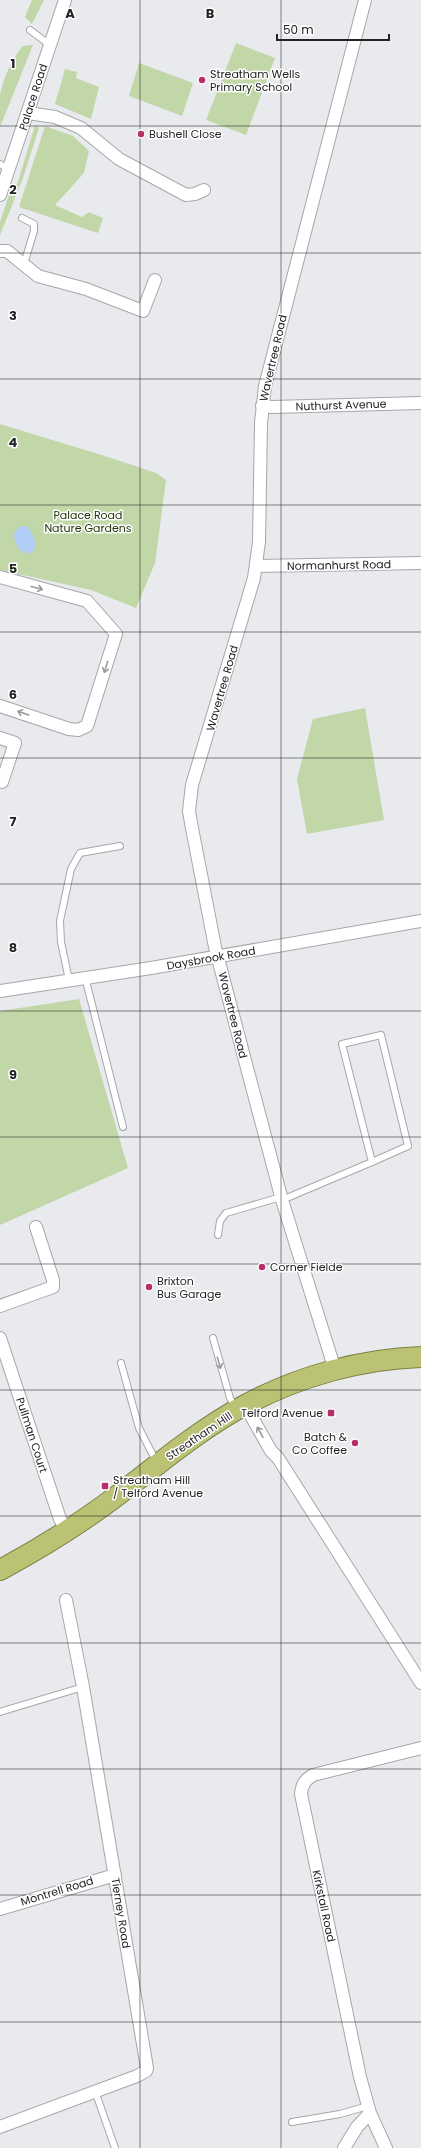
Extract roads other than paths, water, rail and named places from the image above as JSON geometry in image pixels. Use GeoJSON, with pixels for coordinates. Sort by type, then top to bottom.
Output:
{"type":"FeatureCollection","features":[{"type":"Feature","properties":{"kind":"highway","name":"Streatham Hill"},"geometry":{"type":"LineString","coordinates":[[0,1570],[67,1531],[116,1497],[210,1426],[241,1408],[299,1381],[335,1370],[373,1362],[421,1357]]}},
{"type":"Feature","properties":{"kind":"street","name":"Palace Road"},"geometry":{"type":"LineString","coordinates":[[0,195],[4,167],[28,113],[65,0]]}},
{"type":"Feature","properties":{"kind":"street","name":"Wavertree Road"},"geometry":{"type":"LineString","coordinates":[[335,1370],[282,1198],[218,956],[191,823],[190,798],[254,578],[259,542],[262,406],[267,379],[364,0]]}},
{"type":"Feature","properties":{"kind":"street"},"geometry":{"type":"LineString","coordinates":[[28,113],[55,117],[81,128],[119,159],[186,195],[195,194],[204,190]]}},
{"type":"Feature","properties":{"kind":"street"},"geometry":{"type":"LineString","coordinates":[[0,251],[7,251],[38,276],[86,289],[143,311],[155,280]]}},
{"type":"Feature","properties":{"kind":"street","name":"Nuthurst Avenue"},"geometry":{"type":"LineString","coordinates":[[262,406],[421,403]]}},
{"type":"Feature","properties":{"kind":"street","name":"Normanhurst Road"},"geometry":{"type":"LineString","coordinates":[[256,566],[421,563]]}},
{"type":"Feature","properties":{"kind":"street"},"geometry":{"type":"LineString","coordinates":[[0,577],[87,601],[116,634],[87,726],[78,730],[69,729],[0,706]]}},
{"type":"Feature","properties":{"kind":"street"},"geometry":{"type":"LineString","coordinates":[[0,738],[16,743],[2,782]]}},
{"type":"Feature","properties":{"kind":"street","name":"Daysbrook Road"},"geometry":{"type":"LineString","coordinates":[[0,991],[218,956],[421,921]]}},
{"type":"Feature","properties":{"kind":"street"},"geometry":{"type":"LineString","coordinates":[[0,1306],[53,1287],[36,1227]]}},
{"type":"Feature","properties":{"kind":"street","name":"Pullman Court"},"geometry":{"type":"LineString","coordinates":[[0,1338],[60,1519],[67,1531]]}},
{"type":"Feature","properties":{"kind":"street"},"geometry":{"type":"LineString","coordinates":[[241,1408],[271,1451],[278,1458],[421,1683]]}},
{"type":"Feature","properties":{"kind":"street","name":"Tierney Road"},"geometry":{"type":"LineString","coordinates":[[0,2127],[138,2076],[146,2071],[147,2068],[83,1686],[66,1600]]}},
{"type":"Feature","properties":{"kind":"street","name":"Kirkstall Road"},"geometry":{"type":"LineString","coordinates":[[386,2148],[369,2109],[360,2077],[303,1805],[302,1786],[306,1779],[313,1775],[421,1748]]}},
{"type":"Feature","properties":{"kind":"street","name":"Montrell Road"},"geometry":{"type":"LineString","coordinates":[[0,1909],[115,1875]]}},
{"type":"Feature","properties":{"kind":"street"},"geometry":{"type":"LineString","coordinates":[[344,2148],[369,2109]]}},
{"type":"Feature","properties":{"kind":"lane"},"geometry":{"type":"LineString","coordinates":[[30,30],[50,45]]}},
{"type":"Feature","properties":{"kind":"lane"},"geometry":{"type":"LineString","coordinates":[[22,218],[34,224],[34,231],[24,264]]}},
{"type":"Feature","properties":{"kind":"lane"},"geometry":{"type":"LineString","coordinates":[[69,980],[61,942],[60,921],[70,869],[80,853],[120,846]]}},
{"type":"Feature","properties":{"kind":"lane"},"geometry":{"type":"LineString","coordinates":[[85,977],[123,1128]]}},
{"type":"Feature","properties":{"kind":"lane"},"geometry":{"type":"LineString","coordinates":[[218,1235],[220,1221],[226,1213],[282,1198],[372,1162],[408,1146],[381,1034],[342,1044],[372,1162]]}},
{"type":"Feature","properties":{"kind":"lane"},"geometry":{"type":"LineString","coordinates":[[212,1338],[230,1398],[241,1408]]}},
{"type":"Feature","properties":{"kind":"lane"},"geometry":{"type":"LineString","coordinates":[[121,1363],[139,1428],[158,1464]]}},
{"type":"Feature","properties":{"kind":"lane"},"geometry":{"type":"LineString","coordinates":[[0,1712],[83,1686]]}},
{"type":"Feature","properties":{"kind":"lane"},"geometry":{"type":"LineString","coordinates":[[95,2091],[115,2148]]}},
{"type":"Feature","properties":{"kind":"lane"},"geometry":{"type":"LineString","coordinates":[[292,2122],[369,2109]]}},
{"type":"Feature","properties":{"kind":"water"},"geometry":{"type":"Polygon","coordinates":[[[27,526],[33,536],[36,546],[32,552],[26,554],[18,548],[13,535],[19,527],[27,526]]]}},
{"type":"Feature","properties":{"kind":"place","name":"Streatham Wells Primary School"},"geometry":{"type":"Point","coordinates":[202,80]}},
{"type":"Feature","properties":{"kind":"place","name":"Bushell Close"},"geometry":{"type":"Point","coordinates":[141,134]}},
{"type":"Feature","properties":{"kind":"place","name":"Corner Fielde"},"geometry":{"type":"Point","coordinates":[262,1267]}},
{"type":"Feature","properties":{"kind":"place","name":"Brixton Bus Garage"},"geometry":{"type":"Point","coordinates":[149,1287]}},
{"type":"Feature","properties":{"kind":"place","name":"Telford Avenue"},"geometry":{"type":"Point","coordinates":[331,1413]}},
{"type":"Feature","properties":{"kind":"place","name":"Batch & Co Coffee"},"geometry":{"type":"Point","coordinates":[355,1443]}},
{"type":"Feature","properties":{"kind":"place","name":"Streatham Hill / Telford Avenue"},"geometry":{"type":"Point","coordinates":[105,1486]}},
{"type":"Feature","properties":{"kind":"park label","name":"Palace Road Nature Gardens"},"geometry":{"type":"Point","coordinates":[88,521]}}]}
